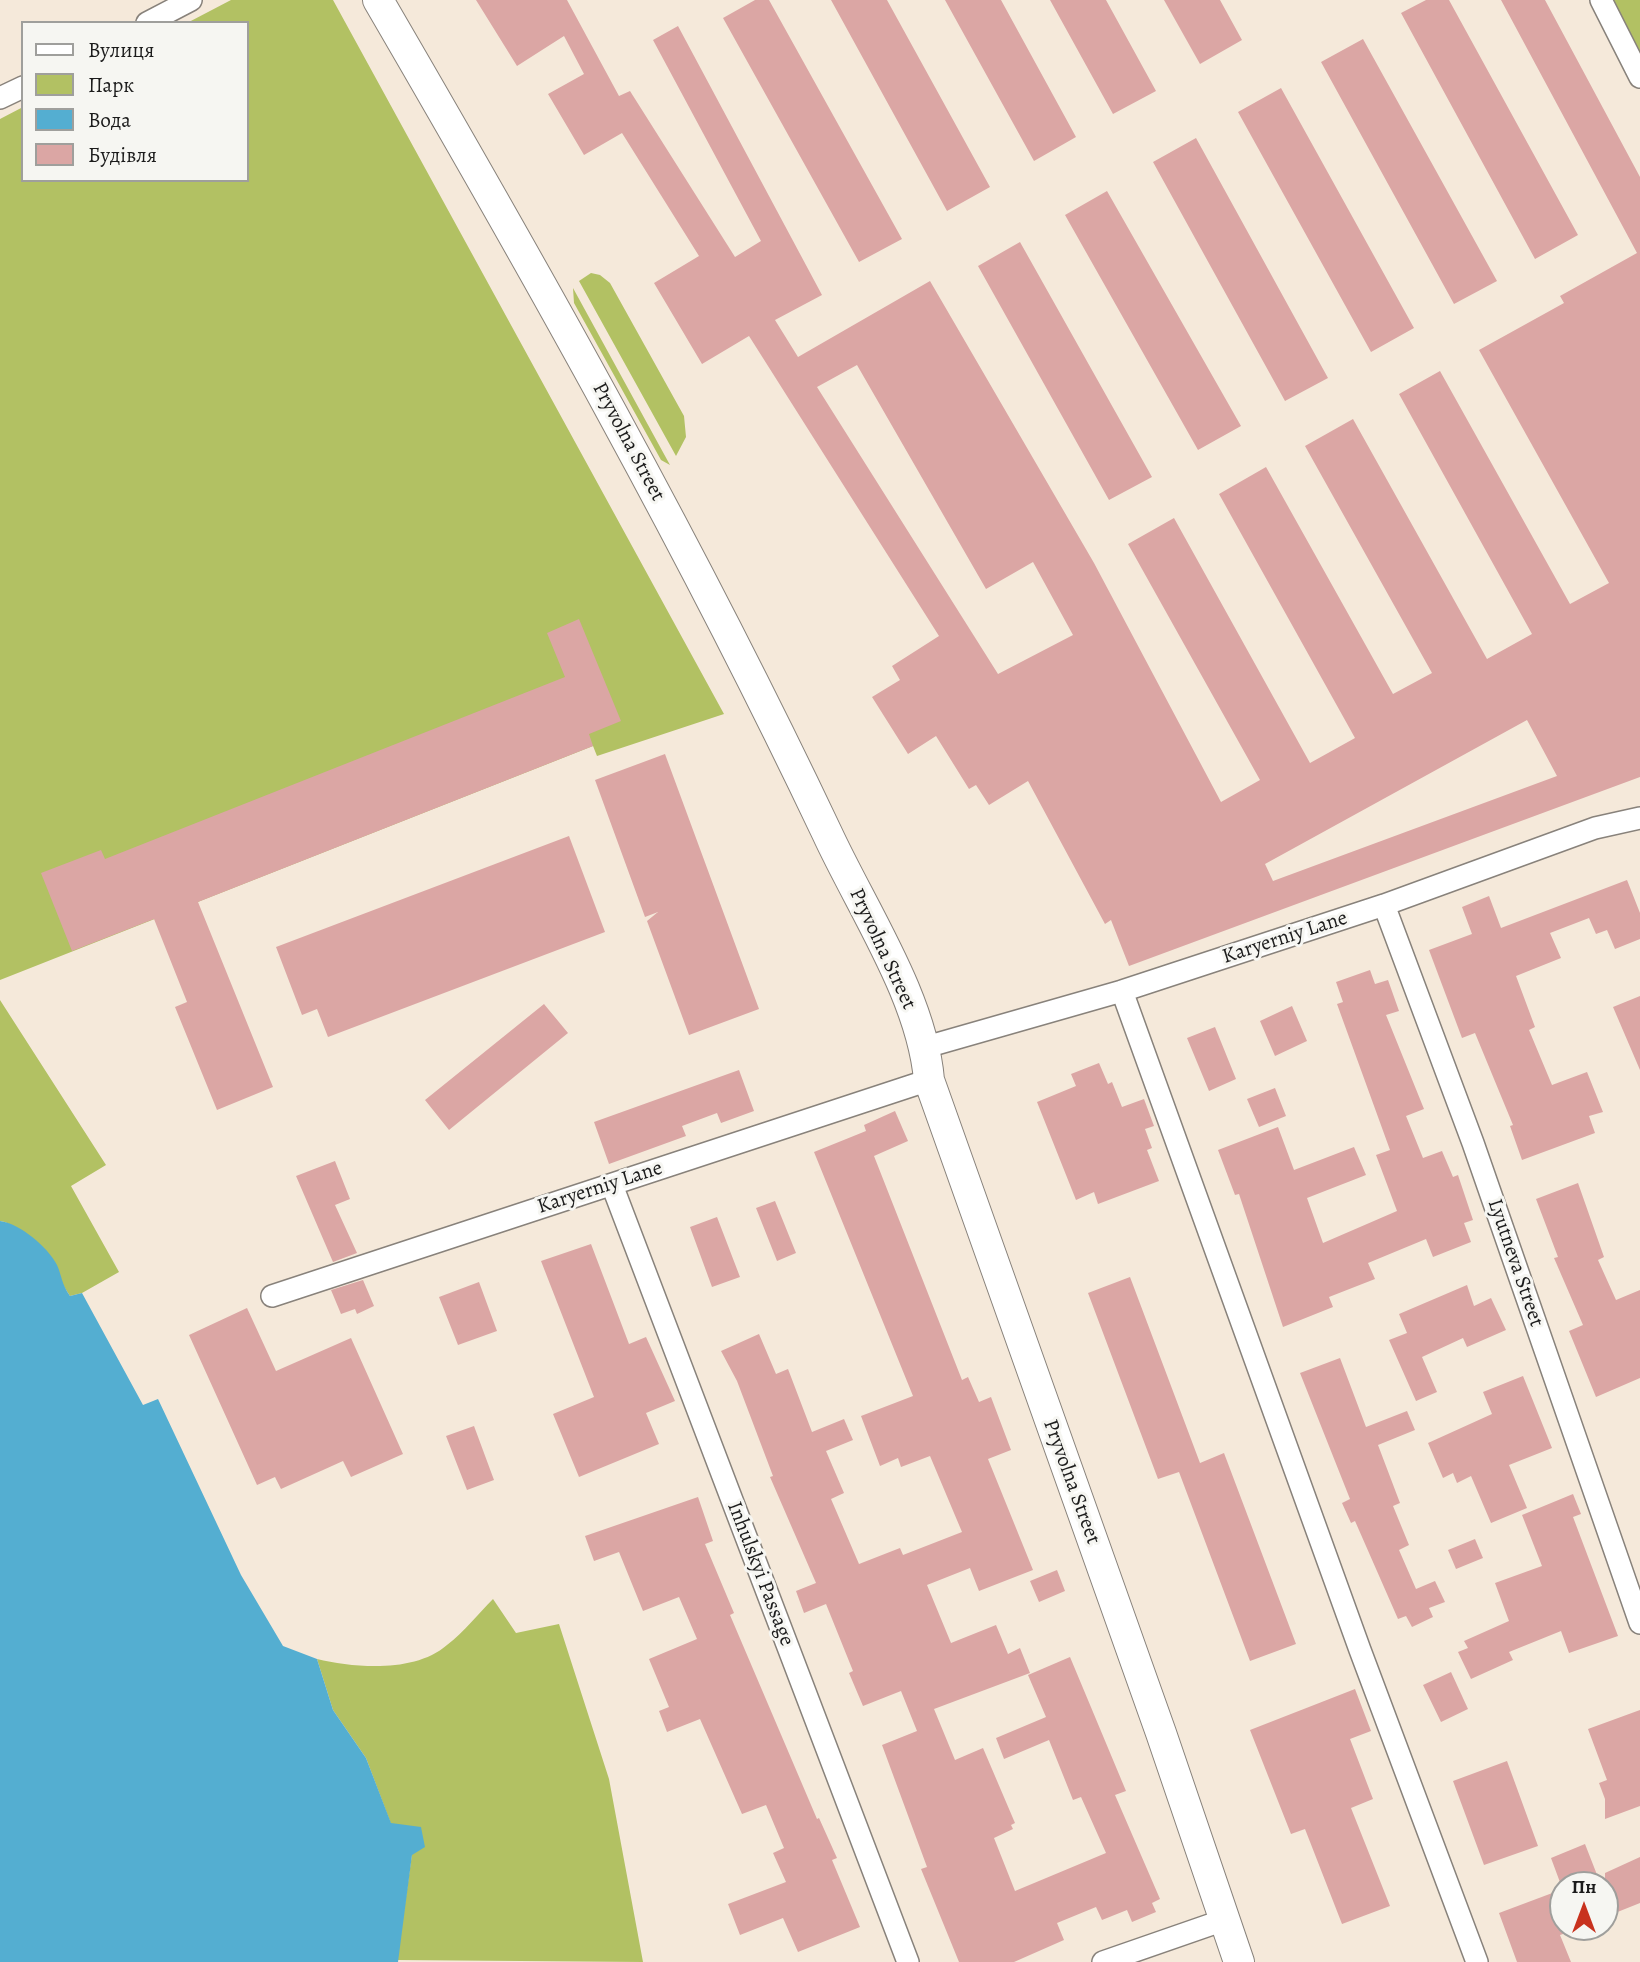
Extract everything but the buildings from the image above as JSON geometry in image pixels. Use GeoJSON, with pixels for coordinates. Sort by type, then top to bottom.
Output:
{"type":"FeatureCollection","features":[{"type":"Feature","properties":{"kind":"street"},"geometry":{"type":"LineString","coordinates":[[151,21],[191,0]]}},
{"type":"Feature","properties":{"kind":"street","name":"Pryvolna Street"},"geometry":{"type":"LineString","coordinates":[[377,0],[541,282],[660,501],[783,740],[894,968],[926,1047],[929,1080],[1161,1733],[1239,1962]]}},
{"type":"Feature","properties":{"kind":"street"},"geometry":{"type":"LineString","coordinates":[[1601,0],[1640,77]]}},
{"type":"Feature","properties":{"kind":"street"},"geometry":{"type":"LineString","coordinates":[[0,98],[21,88]]}},
{"type":"Feature","properties":{"kind":"street","name":"Karyerniy Lane"},"geometry":{"type":"LineString","coordinates":[[926,1047],[1122,991],[1384,905],[1595,828],[1638,827]]}},
{"type":"Feature","properties":{"kind":"street","name":"Lyutneva Street"},"geometry":{"type":"LineString","coordinates":[[1384,905],[1472,1143],[1640,1623]]}},
{"type":"Feature","properties":{"kind":"street"},"geometry":{"type":"LineString","coordinates":[[1122,991],[1360,1650],[1477,1962]]}},
{"type":"Feature","properties":{"kind":"street","name":"Karyerniy Lane"},"geometry":{"type":"LineString","coordinates":[[272,1296],[929,1080]]}},
{"type":"Feature","properties":{"kind":"street","name":"Inhulskyi Passage"},"geometry":{"type":"LineString","coordinates":[[612,1185],[908,1962]]}},
{"type":"Feature","properties":{"kind":"street"},"geometry":{"type":"LineString","coordinates":[[1103,1962],[1224,1920]]}},
{"type":"Feature","properties":{"kind":"green space"},"geometry":{"type":"Polygon","coordinates":[[[231,0],[333,0],[724,714],[597,756],[593,746],[0,980],[0,119],[21,108],[21,182],[248,182],[248,21],[191,21],[231,0]]]}},
{"type":"Feature","properties":{"kind":"green space"},"geometry":{"type":"Polygon","coordinates":[[[1609,0],[1640,0],[1640,61],[1609,0]]]}},
{"type":"Feature","properties":{"kind":"green space"},"geometry":{"type":"Polygon","coordinates":[[[591,273],[600,275],[610,283],[684,416],[686,437],[676,456],[579,281],[591,273]]]}},
{"type":"Feature","properties":{"kind":"green space"},"geometry":{"type":"Polygon","coordinates":[[[573,288],[670,465],[661,460],[574,303],[573,288]]]}},
{"type":"Feature","properties":{"kind":"green space"},"geometry":{"type":"Polygon","coordinates":[[[0,1000],[106,1165],[71,1186],[119,1272],[82,1293],[70,1296],[30,1241],[10,1224],[0,1221],[0,1000]]]}},
{"type":"Feature","properties":{"kind":"green space"},"geometry":{"type":"Polygon","coordinates":[[[493,1599],[516,1633],[559,1624],[609,1779],[643,1962],[397,1960],[412,1854],[391,1824],[366,1758],[333,1710],[317,1659],[366,1666],[419,1660],[434,1654],[453,1640],[493,1599]]]}},
{"type":"Feature","properties":{"kind":"water"},"geometry":{"type":"Polygon","coordinates":[[[0,1221],[24,1231],[47,1251],[57,1265],[70,1296],[82,1293],[143,1405],[158,1399],[241,1575],[283,1646],[317,1659],[333,1710],[366,1758],[391,1823],[421,1827],[425,1847],[412,1855],[398,1962],[0,1962],[0,1221]]]}}]}
